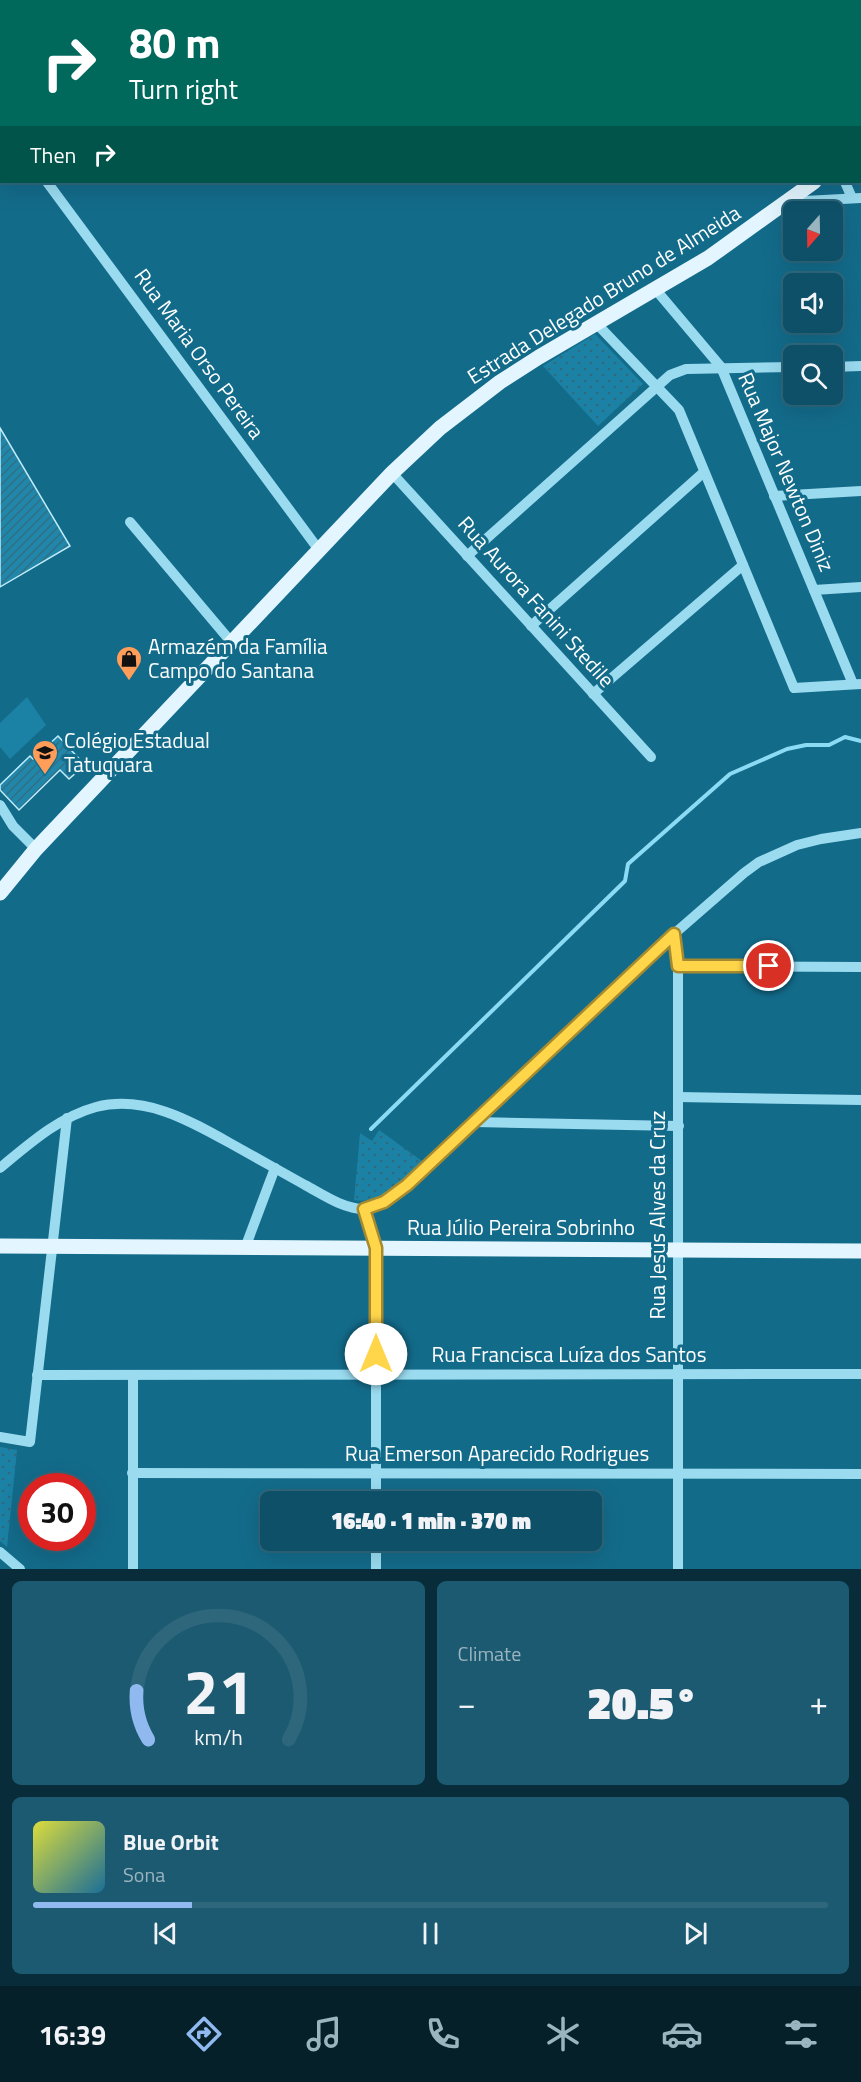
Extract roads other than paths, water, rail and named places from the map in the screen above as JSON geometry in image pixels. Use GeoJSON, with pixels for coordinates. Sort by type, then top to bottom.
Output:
{"type":"FeatureCollection","features":[{"type":"Feature","properties":{"kind":"main road","name":"Estrada Delegado Bruno de Almeida"},"geometry":{"type":"LineString","coordinates":[[787,201],[812,183]]}},
{"type":"Feature","properties":{"kind":"main road","name":"Estrada Delegado Bruno de Almeida"},"geometry":{"type":"LineString","coordinates":[[0,893],[36,849],[392,473],[440,428],[471,403],[539,357],[708,258],[783,204]]}},
{"type":"Feature","properties":{"kind":"main road","name":"Rua Júlio Pereira Sobrinho"},"geometry":{"type":"LineString","coordinates":[[0,1246],[861,1251]]}},
{"type":"Feature","properties":{"kind":"street","name":"Rua Maria Orso Pereira"},"geometry":{"type":"LineString","coordinates":[[48,183],[320,550]]}},
{"type":"Feature","properties":{"kind":"street"},"geometry":{"type":"LineString","coordinates":[[846,183],[856,198]]}},
{"type":"Feature","properties":{"kind":"street"},"geometry":{"type":"LineString","coordinates":[[804,201],[856,198]]}},
{"type":"Feature","properties":{"kind":"street","name":"Rua Major Newton Diniz"},"geometry":{"type":"LineString","coordinates":[[656,290],[721,367],[814,590],[857,684]]}},
{"type":"Feature","properties":{"kind":"street"},"geometry":{"type":"LineString","coordinates":[[596,323],[679,410],[794,688],[857,684]]}},
{"type":"Feature","properties":{"kind":"street"},"geometry":{"type":"LineString","coordinates":[[843,367],[861,366]]}},
{"type":"Feature","properties":{"kind":"street"},"geometry":{"type":"LineString","coordinates":[[467,556],[656,386],[677,371],[721,367],[783,367]]}},
{"type":"Feature","properties":{"kind":"street"},"geometry":{"type":"LineString","coordinates":[[531,626],[704,472]]}},
{"type":"Feature","properties":{"kind":"street","name":"Rua Aurora Fanini Stedile"},"geometry":{"type":"LineString","coordinates":[[392,473],[651,757]]}},
{"type":"Feature","properties":{"kind":"street"},"geometry":{"type":"LineString","coordinates":[[774,496],[861,491]]}},
{"type":"Feature","properties":{"kind":"street"},"geometry":{"type":"LineString","coordinates":[[130,522],[232,643]]}},
{"type":"Feature","properties":{"kind":"street"},"geometry":{"type":"LineString","coordinates":[[593,694],[743,565]]}},
{"type":"Feature","properties":{"kind":"street"},"geometry":{"type":"LineString","coordinates":[[814,590],[861,587]]}},
{"type":"Feature","properties":{"kind":"street"},"geometry":{"type":"LineString","coordinates":[[0,805],[13,826],[36,849]]}},
{"type":"Feature","properties":{"kind":"street"},"geometry":{"type":"LineString","coordinates":[[0,1168],[67,1118],[97,1107],[116,1104],[147,1106],[193,1122],[338,1202],[364,1209],[384,1202],[475,1122],[674,934],[759,862],[797,845],[861,833]]}},
{"type":"Feature","properties":{"kind":"street","name":"Rua Jesus Alves da Cruz"},"geometry":{"type":"LineString","coordinates":[[674,934],[678,966],[678,1569]]}},
{"type":"Feature","properties":{"kind":"street"},"geometry":{"type":"LineString","coordinates":[[678,966],[861,967]]}},
{"type":"Feature","properties":{"kind":"street"},"geometry":{"type":"LineString","coordinates":[[678,1097],[861,1100]]}},
{"type":"Feature","properties":{"kind":"street"},"geometry":{"type":"LineString","coordinates":[[0,1437],[30,1442],[67,1118]]}},
{"type":"Feature","properties":{"kind":"street"},"geometry":{"type":"LineString","coordinates":[[475,1122],[679,1126]]}},
{"type":"Feature","properties":{"kind":"street"},"geometry":{"type":"LineString","coordinates":[[246,1248],[275,1168]]}},
{"type":"Feature","properties":{"kind":"street"},"geometry":{"type":"LineString","coordinates":[[364,1209],[376,1248],[376,1491]]}},
{"type":"Feature","properties":{"kind":"street","name":"Rua Francisca Luíza dos Santos"},"geometry":{"type":"LineString","coordinates":[[37,1375],[861,1374]]}},
{"type":"Feature","properties":{"kind":"street"},"geometry":{"type":"LineString","coordinates":[[133,1375],[133,1569]]}},
{"type":"Feature","properties":{"kind":"street","name":"Rua Emerson Aparecido Rodrigues"},"geometry":{"type":"LineString","coordinates":[[132,1473],[861,1474]]}},
{"type":"Feature","properties":{"kind":"street"},"geometry":{"type":"LineString","coordinates":[[376,1551],[376,1569]]}},
{"type":"Feature","properties":{"kind":"street"},"geometry":{"type":"LineString","coordinates":[[0,1552],[20,1569]]}},
{"type":"Feature","properties":{"kind":"waterway"},"geometry":{"type":"LineString","coordinates":[[371,1129],[625,881],[628,864],[730,774],[787,749],[806,745],[829,745],[845,737],[861,741]]}},
{"type":"Feature","properties":{"kind":"place","name":"Armazém da Família Campo do Santana"},"geometry":{"type":"Point","coordinates":[129,682]}},
{"type":"Feature","properties":{"kind":"place","name":"Colégio Estadual Tatuquara"},"geometry":{"type":"Point","coordinates":[45,776]}}]}
